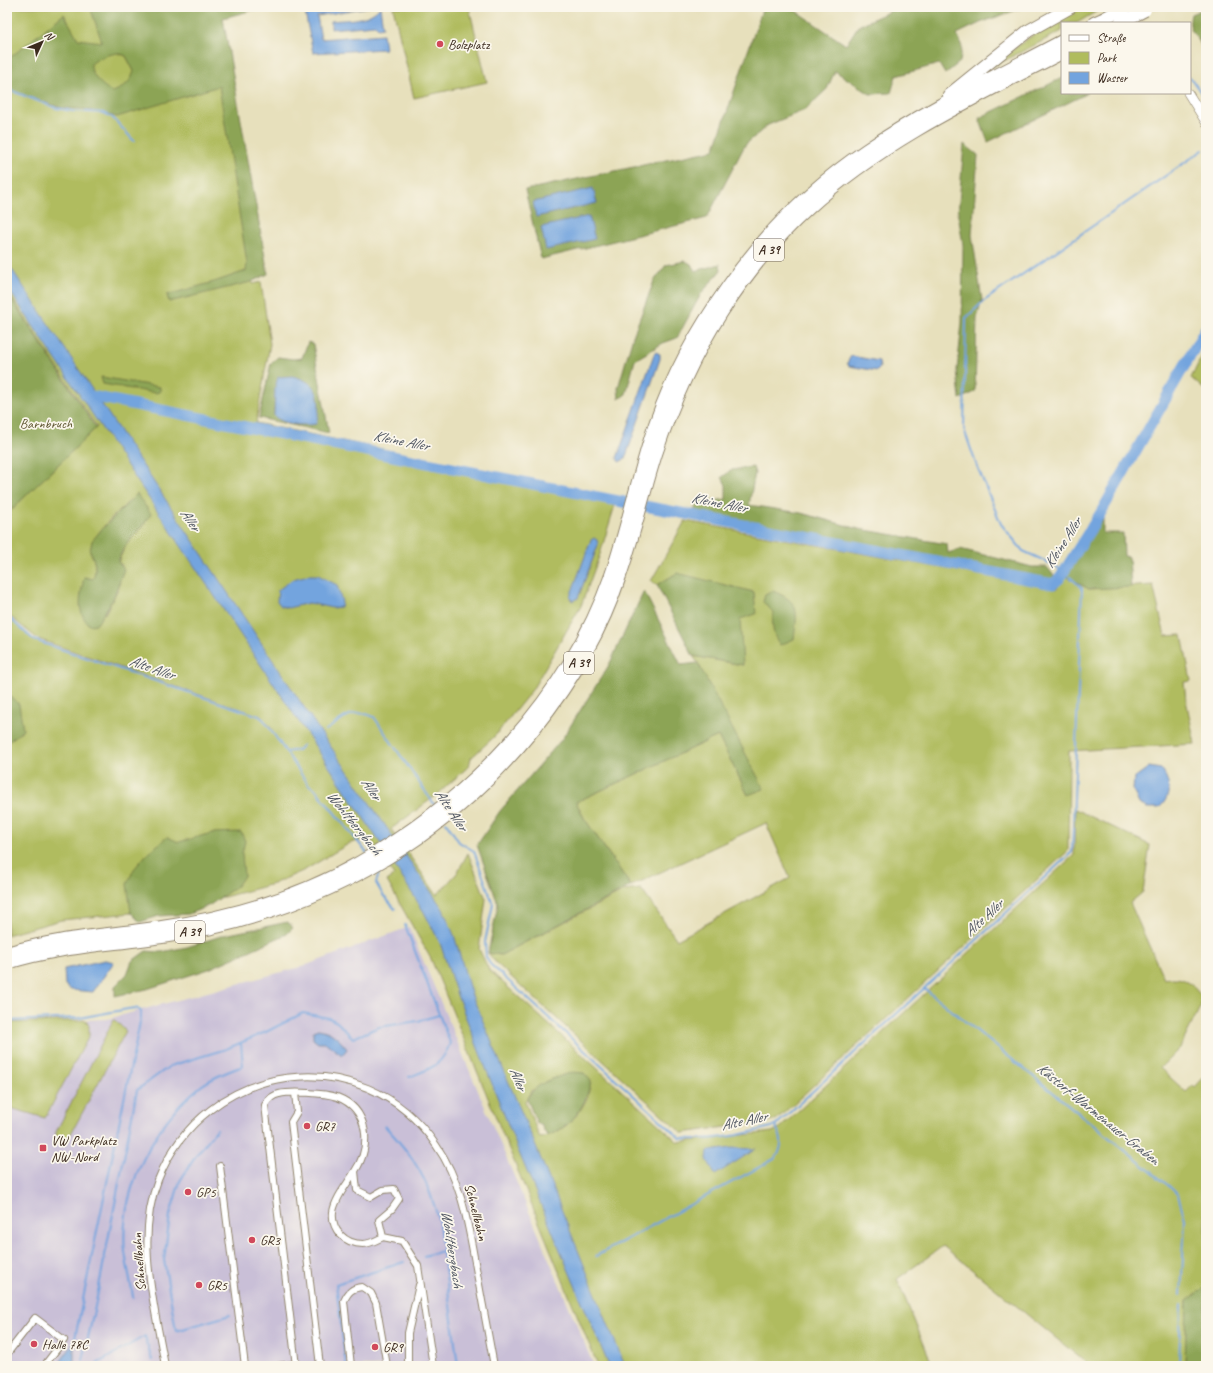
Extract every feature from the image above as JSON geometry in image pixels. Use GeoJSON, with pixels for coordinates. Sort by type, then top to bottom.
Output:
{"type":"FeatureCollection","features":[{"type":"Feature","properties":{"kind":"highway"},"geometry":{"type":"LineString","coordinates":[[925,114],[1028,31],[1052,16],[1071,7]]}},
{"type":"Feature","properties":{"kind":"highway"},"geometry":{"type":"LineString","coordinates":[[1099,21],[1125,7]]}},
{"type":"Feature","properties":{"kind":"highway"},"geometry":{"type":"LineString","coordinates":[[1122,22],[1147,8]]}},
{"type":"Feature","properties":{"kind":"highway","name":"A 39"},"geometry":{"type":"LineString","coordinates":[[7,963],[82,947],[165,937],[234,924],[281,909],[322,893],[361,867],[491,770],[545,698],[577,647],[596,610],[628,533],[646,471],[655,424],[676,373],[715,304],[742,267],[784,219],[830,177],[865,151],[925,114],[1061,41]]}},
{"type":"Feature","properties":{"kind":"highway","name":"A 39"},"geometry":{"type":"LineString","coordinates":[[646,471],[676,398],[706,339],[723,310],[751,272],[790,227],[836,185],[905,138],[1061,54]]}},
{"type":"Feature","properties":{"kind":"highway","name":"A 39"},"geometry":{"type":"LineString","coordinates":[[7,953],[82,938],[164,927],[229,914],[276,900],[361,867]]}},
{"type":"Feature","properties":{"kind":"street"},"geometry":{"type":"LineString","coordinates":[[1117,7],[1124,22]]}},
{"type":"Feature","properties":{"kind":"street"},"geometry":{"type":"LineString","coordinates":[[1189,94],[1206,122]]}},
{"type":"Feature","properties":{"kind":"street","name":"Schnellbahn"},"geometry":{"type":"LineString","coordinates":[[165,1366],[149,1275],[147,1255],[148,1230],[152,1203],[157,1182],[167,1159],[191,1127],[206,1113],[232,1095],[262,1082],[284,1078],[312,1076],[334,1079],[377,1093],[406,1112],[435,1143],[448,1164],[465,1206],[494,1366]]}},
{"type":"Feature","properties":{"kind":"street"},"geometry":{"type":"LineString","coordinates":[[295,1093],[297,1112],[291,1122],[320,1366]]}},
{"type":"Feature","properties":{"kind":"street"},"geometry":{"type":"LineString","coordinates":[[277,1366],[296,1365],[265,1105],[268,1100],[278,1094],[295,1093],[337,1097],[357,1110],[364,1123],[366,1140],[361,1162],[343,1190],[333,1212],[336,1229],[343,1237],[351,1242],[362,1244],[372,1242],[383,1237],[402,1241],[418,1266],[433,1366]]}},
{"type":"Feature","properties":{"kind":"street"},"geometry":{"type":"LineString","coordinates":[[220,1166],[245,1366]]}},
{"type":"Feature","properties":{"kind":"street"},"geometry":{"type":"LineString","coordinates":[[355,1171],[357,1190]]}},
{"type":"Feature","properties":{"kind":"street"},"geometry":{"type":"LineString","coordinates":[[343,1190],[357,1190],[371,1197],[383,1190],[394,1189],[400,1199],[392,1209],[379,1220],[383,1237]]}},
{"type":"Feature","properties":{"kind":"street"},"geometry":{"type":"LineString","coordinates":[[408,1366],[408,1333],[420,1280]]}},
{"type":"Feature","properties":{"kind":"street"},"geometry":{"type":"LineString","coordinates":[[351,1366],[344,1301],[346,1295],[353,1288],[362,1287],[371,1293],[376,1303],[387,1366]]}},
{"type":"Feature","properties":{"kind":"street"},"geometry":{"type":"LineString","coordinates":[[7,1354],[35,1318],[64,1340],[47,1362],[52,1366]]}},
{"type":"Feature","properties":{"kind":"shaded area"},"geometry":{"type":"Polygon","coordinates":[[[409,927],[594,1366],[7,1366],[7,1024],[108,1019],[304,966],[409,927]]]}},
{"type":"Feature","properties":{"kind":"green space"},"geometry":{"type":"Polygon","coordinates":[[[7,7],[95,7],[118,53],[126,56],[134,71],[221,83],[253,284],[261,282],[270,344],[256,423],[594,493],[591,500],[615,505],[600,554],[581,606],[532,690],[495,736],[471,758],[469,766],[438,794],[391,829],[437,895],[457,873],[468,853],[486,899],[479,949],[489,970],[678,1142],[772,1132],[780,1128],[1074,855],[1075,809],[1150,845],[1143,892],[1130,903],[1164,979],[1183,979],[1204,999],[1180,1048],[1160,1068],[1186,1092],[1193,1085],[1195,1087],[1206,1075],[1206,1286],[1187,1301],[1185,1366],[1090,1366],[943,1246],[897,1279],[933,1366],[598,1366],[431,959],[387,881],[394,876],[370,838],[350,843],[305,870],[273,884],[224,897],[176,898],[131,909],[131,913],[61,920],[7,935],[7,616],[34,640],[259,716],[273,730],[261,716],[38,639],[7,614],[7,514],[97,427],[7,291],[7,7]],[[137,494],[103,527],[97,535],[90,551],[95,565],[95,572],[93,580],[84,577],[105,614],[119,587],[122,565],[118,562],[126,545],[145,524],[137,494]],[[591,540],[570,599],[578,598],[598,545],[591,540]],[[591,1081],[532,1090],[525,1101],[540,1138],[560,1130],[577,1115],[586,1100],[591,1081]]]}},
{"type":"Feature","properties":{"kind":"green space"},"geometry":{"type":"Polygon","coordinates":[[[90,7],[265,7],[223,18],[268,274],[251,282],[169,302],[167,295],[214,282],[246,271],[247,263],[219,86],[117,117],[84,109],[62,108],[7,90],[7,60],[64,14],[78,39],[102,42],[90,7]],[[118,53],[111,54],[100,58],[91,64],[95,77],[101,84],[112,92],[120,89],[133,75],[134,71],[126,56],[118,53]]]}},
{"type":"Feature","properties":{"kind":"green space","name":"Bolzplatz"},"geometry":{"type":"Polygon","coordinates":[[[393,7],[469,7],[487,82],[414,98],[393,7]]]}},
{"type":"Feature","properties":{"kind":"green space"},"geometry":{"type":"Polygon","coordinates":[[[763,7],[790,7],[846,45],[858,26],[899,7],[1025,7],[980,23],[957,34],[962,47],[960,62],[945,74],[939,64],[896,76],[891,93],[870,94],[835,71],[827,89],[805,110],[768,125],[745,145],[707,218],[541,259],[525,190],[714,150],[763,7]]]}},
{"type":"Feature","properties":{"kind":"green space"},"geometry":{"type":"Polygon","coordinates":[[[1080,7],[1104,7],[1079,22],[1061,22],[1061,32],[982,72],[1055,19],[1080,7]]]}},
{"type":"Feature","properties":{"kind":"green space"},"geometry":{"type":"Polygon","coordinates":[[[1206,8],[1206,92],[1201,45],[1191,27],[1191,14],[1206,8]]]}},
{"type":"Feature","properties":{"kind":"green space"},"geometry":{"type":"Polygon","coordinates":[[[1061,78],[1061,94],[1086,94],[988,142],[979,118],[1061,78]]]}},
{"type":"Feature","properties":{"kind":"green space"},"geometry":{"type":"Polygon","coordinates":[[[964,144],[978,155],[972,235],[982,300],[977,318],[975,392],[960,399],[957,370],[962,323],[963,245],[958,214],[964,144]]]}},
{"type":"Feature","properties":{"kind":"green space"},"geometry":{"type":"Polygon","coordinates":[[[685,261],[691,264],[695,271],[720,264],[721,270],[701,294],[677,338],[663,343],[635,360],[626,394],[619,399],[618,388],[633,336],[654,281],[666,265],[685,261]]]}},
{"type":"Feature","properties":{"kind":"green space","name":"Barnbruch"},"geometry":{"type":"Polygon","coordinates":[[[7,292],[96,428],[7,514],[7,292]]]}},
{"type":"Feature","properties":{"kind":"green space"},"geometry":{"type":"Polygon","coordinates":[[[308,342],[313,344],[329,433],[259,418],[271,363],[278,357],[293,359],[302,358],[308,342]],[[274,409],[274,415],[289,421],[299,424],[316,424],[274,409]]]}},
{"type":"Feature","properties":{"kind":"green space"},"geometry":{"type":"Polygon","coordinates":[[[1206,348],[1206,391],[1191,378],[1206,348]]]}},
{"type":"Feature","properties":{"kind":"green space"},"geometry":{"type":"Polygon","coordinates":[[[101,377],[160,387],[160,392],[155,393],[103,384],[101,377]]]}},
{"type":"Feature","properties":{"kind":"green space"},"geometry":{"type":"Polygon","coordinates":[[[753,467],[755,473],[749,505],[801,513],[859,529],[947,544],[948,553],[960,549],[1032,567],[1047,567],[1058,581],[694,513],[697,501],[703,496],[714,501],[726,499],[726,485],[722,477],[732,470],[753,467]]]}},
{"type":"Feature","properties":{"kind":"green space"},"geometry":{"type":"Polygon","coordinates":[[[137,494],[151,514],[120,555],[118,562],[124,569],[113,599],[97,624],[89,625],[82,614],[80,602],[84,577],[93,579],[95,572],[94,562],[90,551],[92,541],[137,494]]]}},
{"type":"Feature","properties":{"kind":"green space"},"geometry":{"type":"Polygon","coordinates":[[[1103,519],[1103,533],[1123,533],[1124,556],[1129,557],[1131,587],[1089,589],[1062,574],[1103,519]]]}},
{"type":"Feature","properties":{"kind":"green space"},"geometry":{"type":"Polygon","coordinates":[[[685,521],[1057,589],[1062,574],[1089,589],[1153,585],[1165,636],[1182,635],[1191,681],[1184,682],[1186,700],[1195,744],[1069,751],[1068,851],[776,1120],[682,1133],[496,963],[488,953],[501,955],[624,891],[641,889],[677,940],[790,878],[766,823],[631,886],[584,818],[576,802],[718,736],[748,795],[698,663],[693,656],[743,665],[677,573],[657,585],[651,581],[685,521]]]}},
{"type":"Feature","properties":{"kind":"green space"},"geometry":{"type":"Polygon","coordinates":[[[677,573],[754,592],[756,614],[740,619],[743,665],[693,656],[657,585],[677,573]]]}},
{"type":"Feature","properties":{"kind":"green space"},"geometry":{"type":"Polygon","coordinates":[[[644,591],[681,665],[698,663],[764,789],[748,795],[718,736],[576,802],[584,818],[631,886],[501,955],[488,953],[498,904],[477,845],[500,811],[562,739],[609,665],[644,591]]]}},
{"type":"Feature","properties":{"kind":"green space"},"geometry":{"type":"Polygon","coordinates":[[[773,591],[789,600],[796,609],[794,639],[780,645],[773,630],[773,612],[763,602],[765,595],[773,591]]]}},
{"type":"Feature","properties":{"kind":"green space"},"geometry":{"type":"Polygon","coordinates":[[[7,694],[19,704],[23,730],[7,743],[7,694]]]}},
{"type":"Feature","properties":{"kind":"green space"},"geometry":{"type":"Polygon","coordinates":[[[241,832],[245,841],[242,854],[244,876],[237,886],[210,905],[189,914],[159,916],[140,922],[131,913],[127,884],[134,869],[147,854],[167,837],[179,842],[212,833],[241,832]]]}},
{"type":"Feature","properties":{"kind":"green space"},"geometry":{"type":"Polygon","coordinates":[[[288,922],[293,928],[287,934],[209,969],[147,989],[115,996],[115,986],[127,974],[132,961],[146,951],[161,952],[187,947],[224,935],[288,922]]]}},
{"type":"Feature","properties":{"kind":"green space"},"geometry":{"type":"Polygon","coordinates":[[[114,1019],[126,1031],[65,1145],[56,1137],[56,1132],[114,1019]]]}},
{"type":"Feature","properties":{"kind":"green space"},"geometry":{"type":"Polygon","coordinates":[[[86,1020],[89,1026],[89,1036],[45,1118],[7,1107],[7,1023],[86,1020]]]}},
{"type":"Feature","properties":{"kind":"green space"},"geometry":{"type":"Polygon","coordinates":[[[573,1072],[584,1073],[591,1081],[585,1099],[571,1121],[556,1132],[547,1136],[541,1125],[537,1123],[527,1099],[535,1088],[547,1081],[573,1072]]]}},
{"type":"Feature","properties":{"kind":"green space"},"geometry":{"type":"Polygon","coordinates":[[[1206,1286],[1206,1366],[1185,1366],[1187,1301],[1206,1286]]]}},
{"type":"Feature","properties":{"kind":"water"},"geometry":{"type":"Polygon","coordinates":[[[304,7],[369,7],[317,16],[321,39],[383,34],[385,49],[313,53],[304,7]]]}},
{"type":"Feature","properties":{"kind":"water"},"geometry":{"type":"Polygon","coordinates":[[[380,7],[383,27],[378,28],[375,25],[331,29],[331,21],[364,17],[375,12],[380,7]]]}},
{"type":"Feature","properties":{"kind":"water"},"geometry":{"type":"Polygon","coordinates":[[[593,188],[597,203],[536,217],[533,202],[593,188]]]}},
{"type":"Feature","properties":{"kind":"water"},"geometry":{"type":"Polygon","coordinates":[[[589,216],[595,239],[546,250],[541,227],[589,216]]]}},
{"type":"Feature","properties":{"kind":"water"},"geometry":{"type":"Polygon","coordinates":[[[7,262],[322,734],[443,909],[454,935],[471,993],[534,1142],[625,1366],[609,1366],[520,1155],[457,995],[440,943],[424,912],[379,841],[7,287],[7,262]]]}},
{"type":"Feature","properties":{"kind":"water"},"geometry":{"type":"Polygon","coordinates":[[[656,352],[660,354],[660,359],[625,459],[619,462],[617,458],[656,352]]]}},
{"type":"Feature","properties":{"kind":"water"},"geometry":{"type":"Polygon","coordinates":[[[851,356],[879,361],[880,368],[877,371],[849,366],[847,363],[851,356]]]}},
{"type":"Feature","properties":{"kind":"water"},"geometry":{"type":"Polygon","coordinates":[[[292,376],[308,383],[317,393],[319,407],[316,424],[305,425],[288,423],[274,416],[275,388],[278,377],[292,376]]]}},
{"type":"Feature","properties":{"kind":"water"},"geometry":{"type":"Polygon","coordinates":[[[594,538],[597,540],[598,545],[578,598],[572,601],[570,597],[591,540],[594,538]]]}},
{"type":"Feature","properties":{"kind":"water"},"geometry":{"type":"Polygon","coordinates":[[[308,575],[318,575],[337,585],[342,602],[341,607],[332,608],[309,603],[288,608],[281,606],[277,601],[278,590],[293,579],[308,575]]]}},
{"type":"Feature","properties":{"kind":"water"},"geometry":{"type":"Polygon","coordinates":[[[1149,767],[1161,769],[1167,779],[1169,789],[1168,794],[1159,808],[1147,808],[1139,804],[1133,790],[1134,778],[1149,767]]]}},
{"type":"Feature","properties":{"kind":"water"},"geometry":{"type":"Polygon","coordinates":[[[105,960],[114,962],[93,992],[71,990],[65,985],[64,969],[105,960]]]}},
{"type":"Feature","properties":{"kind":"water"},"geometry":{"type":"Polygon","coordinates":[[[318,1029],[335,1036],[341,1042],[347,1049],[342,1055],[326,1043],[318,1043],[313,1039],[313,1031],[318,1029]]]}},
{"type":"Feature","properties":{"kind":"water"},"geometry":{"type":"Polygon","coordinates":[[[732,1148],[756,1149],[715,1175],[707,1159],[708,1151],[732,1148]]]}},
{"type":"Feature","properties":{"kind":"water"},"geometry":{"type":"Polygon","coordinates":[[[74,1343],[74,1366],[64,1366],[60,1362],[74,1343]]]}},
{"type":"Feature","properties":{"kind":"waterway"},"geometry":{"type":"LineString","coordinates":[[1191,78],[1206,100]]}},
{"type":"Feature","properties":{"kind":"waterway"},"geometry":{"type":"LineString","coordinates":[[7,89],[56,108],[72,111],[104,113],[113,118],[134,141]]}},
{"type":"Feature","properties":{"kind":"waterway"},"geometry":{"type":"LineString","coordinates":[[1063,573],[1056,566],[1023,551],[1001,524],[975,461],[964,429],[966,318],[984,301],[1203,150]]}},
{"type":"Feature","properties":{"kind":"waterway","name":"Kleine Aller"},"geometry":{"type":"LineString","coordinates":[[86,395],[608,499],[1053,584],[1060,578],[1100,514],[1206,328]]}},
{"type":"Feature","properties":{"kind":"waterway","name":"Alte Aller"},"geometry":{"type":"LineString","coordinates":[[446,822],[459,842],[474,851],[493,904],[485,942],[486,957],[490,964],[680,1138],[716,1138],[775,1126],[1072,852],[1082,588],[1070,577]]}},
{"type":"Feature","properties":{"kind":"waterway","name":"Alte Aller"},"geometry":{"type":"LineString","coordinates":[[7,616],[34,640],[259,716],[264,720],[286,752],[298,750],[303,745]]}},
{"type":"Feature","properties":{"kind":"waterway","name":"Alte Aller"},"geometry":{"type":"LineString","coordinates":[[326,730],[343,718],[354,714],[360,713],[374,717],[436,807]]}},
{"type":"Feature","properties":{"kind":"waterway","name":"Wohltbergbach"},"geometry":{"type":"LineString","coordinates":[[286,752],[308,784],[316,790],[367,853]]}},
{"type":"Feature","properties":{"kind":"waterway","name":"Wohltbergbach"},"geometry":{"type":"LineString","coordinates":[[377,868],[379,872],[376,883],[383,895],[395,909]]}},
{"type":"Feature","properties":{"kind":"waterway","name":"Wohltbergbach"},"geometry":{"type":"LineString","coordinates":[[405,925],[450,1043],[447,1051],[439,1062],[429,1069],[409,1077]]}},
{"type":"Feature","properties":{"kind":"waterway","name":"Kästorf-Warmenauer-Graben"},"geometry":{"type":"LineString","coordinates":[[925,989],[1169,1186],[1178,1195],[1185,1219],[1181,1295]]}},
{"type":"Feature","properties":{"kind":"waterway"},"geometry":{"type":"LineString","coordinates":[[7,1021],[79,1018],[136,1008],[141,1011],[74,1343]]}},
{"type":"Feature","properties":{"kind":"waterway"},"geometry":{"type":"LineString","coordinates":[[83,1360],[96,1302],[137,1090],[170,1066],[226,1049],[266,1032],[303,1013],[329,1018],[337,1022],[353,1038],[379,1027],[418,1021],[439,1015]]}},
{"type":"Feature","properties":{"kind":"waterway"},"geometry":{"type":"LineString","coordinates":[[133,1297],[125,1252],[125,1229],[128,1205],[134,1182],[143,1160],[155,1138],[168,1119],[184,1101],[201,1086],[211,1080],[243,1066],[241,1043]]}},
{"type":"Feature","properties":{"kind":"waterway","name":"Wohltbergbach"},"geometry":{"type":"LineString","coordinates":[[385,1126],[405,1148],[419,1170],[435,1207],[439,1222],[458,1366]]}},
{"type":"Feature","properties":{"kind":"waterway"},"geometry":{"type":"LineString","coordinates":[[596,1256],[776,1158],[780,1150],[781,1138],[775,1126]]}},
{"type":"Feature","properties":{"kind":"waterway"},"geometry":{"type":"LineString","coordinates":[[217,1129],[197,1154],[180,1181],[170,1215],[164,1260],[176,1331],[230,1315]]}},
{"type":"Feature","properties":{"kind":"waterway"},"geometry":{"type":"LineString","coordinates":[[424,1256],[442,1251]]}},
{"type":"Feature","properties":{"kind":"waterway"},"geometry":{"type":"LineString","coordinates":[[346,1366],[336,1284],[404,1262]]}},
{"type":"Feature","properties":{"kind":"waterway","name":"Kästorf-Warmenauer-Graben"},"geometry":{"type":"LineString","coordinates":[[1179,1366],[1181,1305]]}},
{"type":"Feature","properties":{"kind":"waterway"},"geometry":{"type":"LineString","coordinates":[[93,1366],[145,1336],[152,1360]]}},
{"type":"Feature","properties":{"kind":"place","name":"Bolzplatz"},"geometry":{"type":"Point","coordinates":[440,44]}},
{"type":"Feature","properties":{"kind":"place","name":"GR7"},"geometry":{"type":"Point","coordinates":[307,1126]}},
{"type":"Feature","properties":{"kind":"place","name":"VW Parkplatz NW-Nord"},"geometry":{"type":"Point","coordinates":[43,1148]}},
{"type":"Feature","properties":{"kind":"place","name":"GP5"},"geometry":{"type":"Point","coordinates":[188,1192]}},
{"type":"Feature","properties":{"kind":"place","name":"GR3"},"geometry":{"type":"Point","coordinates":[252,1240]}},
{"type":"Feature","properties":{"kind":"place","name":"GR5"},"geometry":{"type":"Point","coordinates":[199,1285]}},
{"type":"Feature","properties":{"kind":"place","name":"Halle 78C"},"geometry":{"type":"Point","coordinates":[34,1344]}},
{"type":"Feature","properties":{"kind":"place","name":"GR9"},"geometry":{"type":"Point","coordinates":[375,1347]}},
{"type":"Feature","properties":{"kind":"water label","name":"Aller"},"geometry":{"type":"Point","coordinates":[190,520]}},
{"type":"Feature","properties":{"kind":"water label","name":"Aller"},"geometry":{"type":"Point","coordinates":[371,789]}},
{"type":"Feature","properties":{"kind":"water label","name":"Aller"},"geometry":{"type":"Point","coordinates":[518,1079]}}]}
